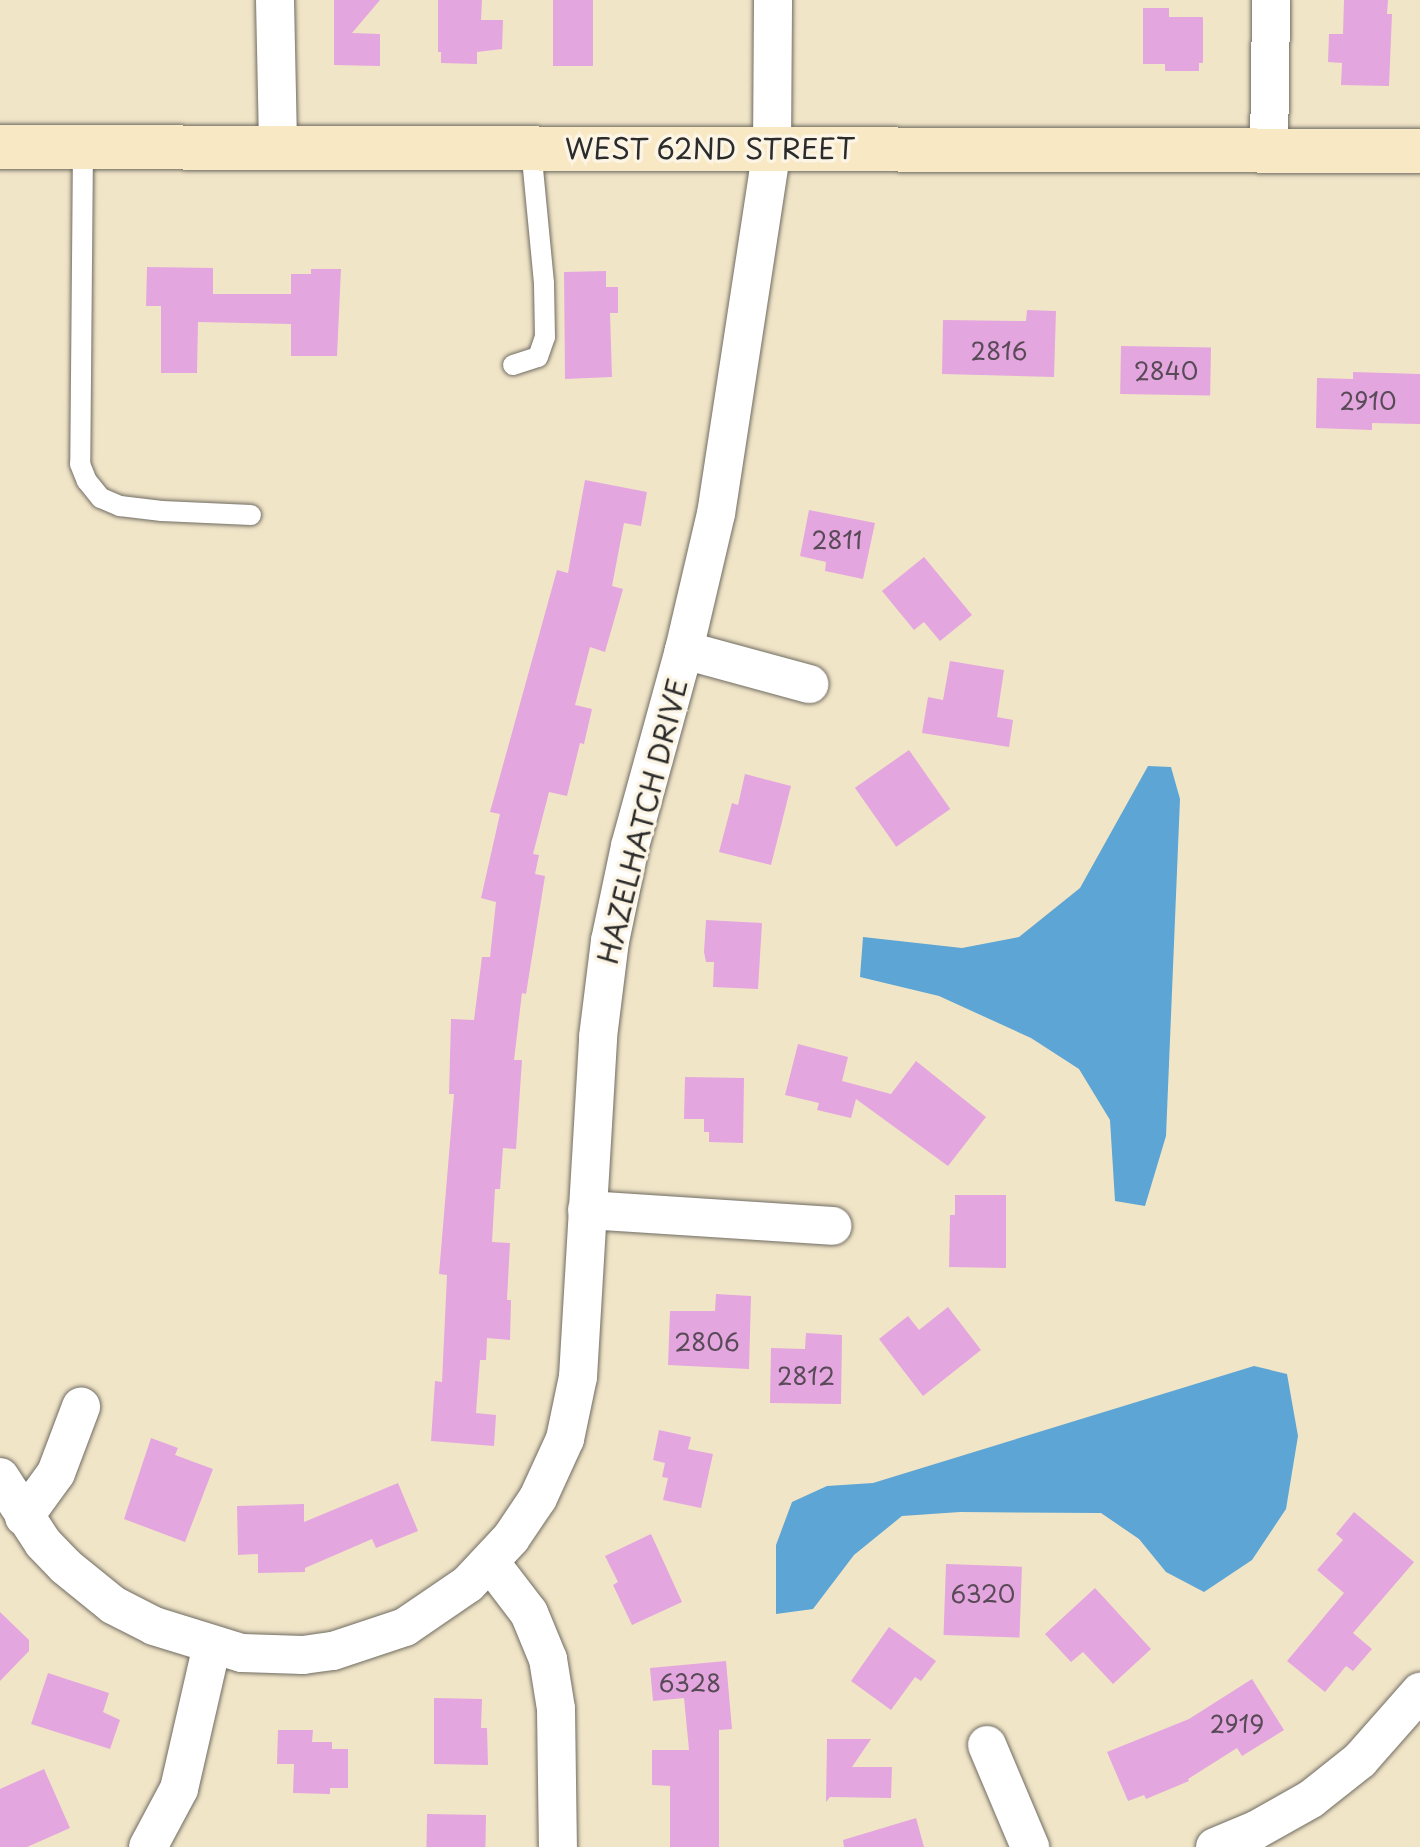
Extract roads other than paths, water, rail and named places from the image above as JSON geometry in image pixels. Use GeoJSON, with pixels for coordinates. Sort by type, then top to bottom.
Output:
{"type":"FeatureCollection","features":[{"type":"Feature","properties":{"kind":"street"},"geometry":{"type":"LineString","coordinates":[[275,0],[278,147]]}},
{"type":"Feature","properties":{"kind":"street","name":"HAZELHATCH DRIVE"},"geometry":{"type":"LineString","coordinates":[[0,1477],[24,1517],[65,1566],[113,1605],[154,1626],[242,1653],[303,1655],[348,1648],[419,1620],[456,1594],[490,1562],[538,1498],[569,1424],[578,1377],[598,1037],[610,941],[630,846],[684,650],[716,514],[772,148],[773,0]]}},
{"type":"Feature","properties":{"kind":"street"},"geometry":{"type":"LineString","coordinates":[[1269,151],[1271,0]]}},
{"type":"Feature","properties":{"kind":"street","name":"WEST 62ND STREET"},"geometry":{"type":"LineString","coordinates":[[0,147],[1420,151]]}},
{"type":"Feature","properties":{"kind":"street"},"geometry":{"type":"LineString","coordinates":[[684,650],[809,684]]}},
{"type":"Feature","properties":{"kind":"street"},"geometry":{"type":"LineString","coordinates":[[587,1210],[832,1226]]}},
{"type":"Feature","properties":{"kind":"street"},"geometry":{"type":"LineString","coordinates":[[24,1517],[56,1473],[81,1407]]}},
{"type":"Feature","properties":{"kind":"street"},"geometry":{"type":"LineString","coordinates":[[490,1562],[529,1613],[548,1659],[556,1709],[558,1847]]}},
{"type":"Feature","properties":{"kind":"street"},"geometry":{"type":"LineString","coordinates":[[148,1847],[179,1789],[212,1645]]}},
{"type":"Feature","properties":{"kind":"street"},"geometry":{"type":"LineString","coordinates":[[1215,1847],[1256,1830],[1311,1799],[1360,1760],[1420,1692]]}},
{"type":"Feature","properties":{"kind":"street"},"geometry":{"type":"LineString","coordinates":[[987,1745],[1030,1847]]}},
{"type":"Feature","properties":{"kind":"lane"},"geometry":{"type":"LineString","coordinates":[[83,147],[80,464],[87,481],[101,498],[120,506],[251,515]]}},
{"type":"Feature","properties":{"kind":"lane"},"geometry":{"type":"LineString","coordinates":[[513,365],[538,357],[545,337],[543,270],[531,147]]}},
{"type":"Feature","properties":{"kind":"water"},"geometry":{"type":"Polygon","coordinates":[[[1148,766],[1171,767],[1180,799],[1166,1136],[1145,1206],[1115,1201],[1110,1120],[1079,1069],[1031,1038],[939,996],[860,977],[863,937],[962,948],[1019,937],[1080,888],[1148,766]]]}},
{"type":"Feature","properties":{"kind":"water"},"geometry":{"type":"Polygon","coordinates":[[[1254,1366],[1287,1374],[1298,1436],[1286,1509],[1252,1560],[1204,1592],[1166,1572],[1139,1539],[1101,1513],[960,1512],[902,1516],[854,1555],[813,1609],[776,1614],[776,1545],[792,1502],[827,1486],[873,1483],[1254,1366]]]}}]}
